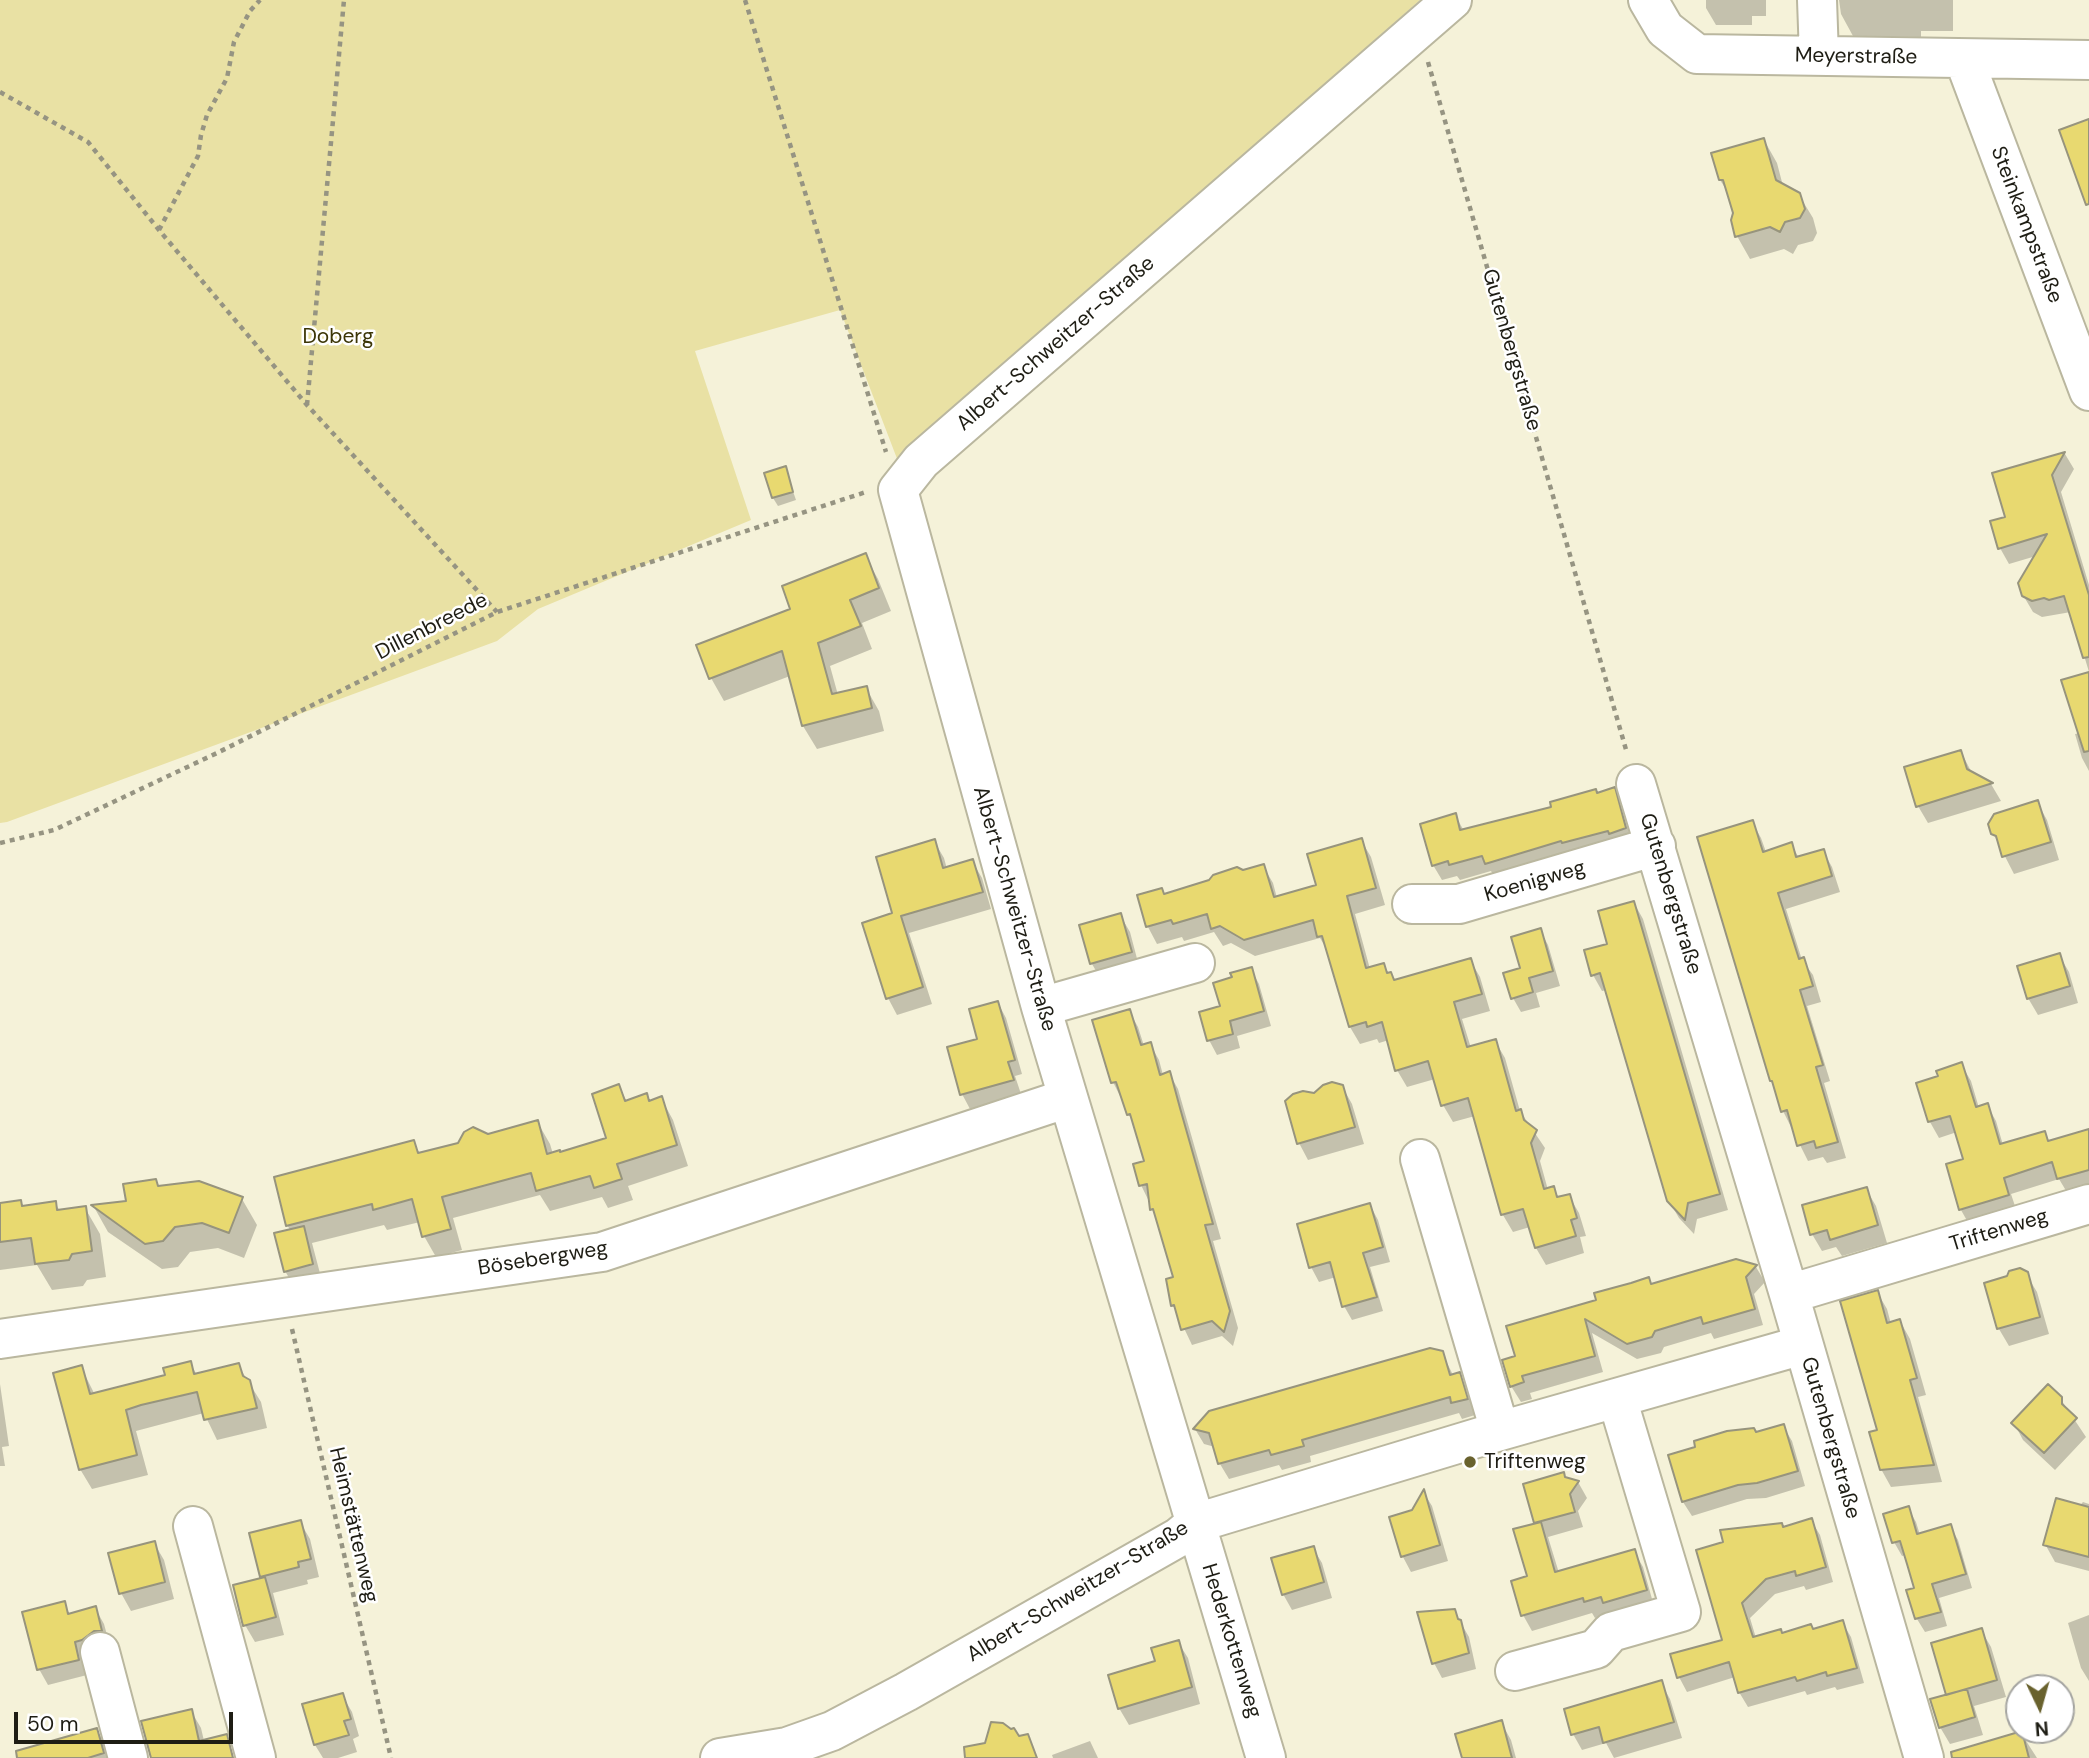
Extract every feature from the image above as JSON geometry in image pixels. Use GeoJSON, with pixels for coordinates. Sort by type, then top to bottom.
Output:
{"type":"FeatureCollection","features":[{"type":"Feature","properties":{"kind":"street","name":"Albert-Schweitzer-Straße"},"geometry":{"type":"LineString","coordinates":[[720,1758],[787,1747],[832,1731],[1180,1537],[1196,1523],[1041,1007],[898,490],[921,461],[1452,0]]}},
{"type":"Feature","properties":{"kind":"street","name":"Meyerstraße"},"geometry":{"type":"LineString","coordinates":[[1648,0],[1665,29],[1697,54],[2089,60]]}},
{"type":"Feature","properties":{"kind":"street"},"geometry":{"type":"LineString","coordinates":[[1817,0],[1819,56]]}},
{"type":"Feature","properties":{"kind":"street","name":"Steinkampstraße"},"geometry":{"type":"LineString","coordinates":[[1964,59],[2089,391]]}},
{"type":"Feature","properties":{"kind":"street","name":"Gutenbergstraße"},"geometry":{"type":"LineString","coordinates":[[1636,784],[1924,1758]]}},
{"type":"Feature","properties":{"kind":"street","name":"Koenigweg"},"geometry":{"type":"LineString","coordinates":[[1412,904],[1459,904],[1656,846]]}},
{"type":"Feature","properties":{"kind":"street"},"geometry":{"type":"LineString","coordinates":[[1041,1007],[1195,963]]}},
{"type":"Feature","properties":{"kind":"street","name":"Bösebergweg"},"geometry":{"type":"LineString","coordinates":[[0,1339],[602,1252],[1068,1098]]}},
{"type":"Feature","properties":{"kind":"street"},"geometry":{"type":"LineString","coordinates":[[1420,1159],[1500,1431]]}},
{"type":"Feature","properties":{"kind":"street","name":"Triftenweg"},"geometry":{"type":"LineString","coordinates":[[1788,1294],[2087,1213]]}},
{"type":"Feature","properties":{"kind":"street"},"geometry":{"type":"LineString","coordinates":[[1196,1523],[1500,1431],[1803,1345]]}},
{"type":"Feature","properties":{"kind":"street"},"geometry":{"type":"LineString","coordinates":[[1515,1671],[1596,1649],[1611,1632],[1681,1612],[1617,1398]]}},
{"type":"Feature","properties":{"kind":"street","name":"Hederkottenweg"},"geometry":{"type":"LineString","coordinates":[[1196,1523],[1266,1758]]}},
{"type":"Feature","properties":{"kind":"street"},"geometry":{"type":"LineString","coordinates":[[193,1526],[256,1758]]}},
{"type":"Feature","properties":{"kind":"street"},"geometry":{"type":"LineString","coordinates":[[100,1652],[128,1758]]}},
{"type":"Feature","properties":{"kind":"path"},"geometry":{"type":"LineString","coordinates":[[159,230],[198,156],[207,115],[227,78],[234,42],[250,11],[260,0]]}},
{"type":"Feature","properties":{"kind":"path"},"geometry":{"type":"LineString","coordinates":[[307,405],[344,0]]}},
{"type":"Feature","properties":{"kind":"path"},"geometry":{"type":"LineString","coordinates":[[745,0],[898,490]]}},
{"type":"Feature","properties":{"kind":"path","name":"Gutenbergstraße"},"geometry":{"type":"LineString","coordinates":[[1419,29],[1636,784]]}},
{"type":"Feature","properties":{"kind":"path"},"geometry":{"type":"LineString","coordinates":[[0,92],[89,142],[159,230],[307,405],[497,611]]}},
{"type":"Feature","properties":{"kind":"path","name":"Dillenbreede"},"geometry":{"type":"LineString","coordinates":[[0,843],[54,830],[76,820],[228,748],[497,611],[864,492],[898,490]]}},
{"type":"Feature","properties":{"kind":"path","name":"Heimstättenweg"},"geometry":{"type":"LineString","coordinates":[[284,1298],[391,1758]]}},
{"type":"Feature","properties":{"kind":"green space","name":"Doberg"},"geometry":{"type":"Polygon","coordinates":[[[0,0],[1420,0],[1054,324],[901,469],[840,310],[695,351],[751,520],[538,609],[497,641],[0,823],[0,0]]]}},
{"type":"Feature","properties":{"kind":"building"},"geometry":{"type":"Polygon","coordinates":[[[2089,119],[2089,204],[2086,205],[2059,130],[2089,119]]]}},
{"type":"Feature","properties":{"kind":"building"},"geometry":{"type":"Polygon","coordinates":[[[1764,138],[1776,180],[1800,193],[1805,209],[1800,218],[1785,222],[1780,232],[1770,227],[1735,237],[1731,220],[1733,213],[1711,153],[1764,138]]]}},
{"type":"Feature","properties":{"kind":"building"},"geometry":{"type":"Polygon","coordinates":[[[2065,452],[2052,475],[2089,595],[2089,657],[2083,658],[2064,596],[2032,601],[2022,596],[2018,583],[2047,534],[1998,549],[1990,521],[2005,517],[1992,473],[2065,452]]]}},
{"type":"Feature","properties":{"kind":"building"},"geometry":{"type":"Polygon","coordinates":[[[786,466],[793,492],[772,498],[764,473],[786,466]]]}},
{"type":"Feature","properties":{"kind":"building"},"geometry":{"type":"Polygon","coordinates":[[[866,553],[879,588],[850,600],[861,626],[818,643],[832,694],[867,686],[872,708],[802,726],[782,651],[709,679],[696,645],[790,609],[782,586],[866,553]]]}},
{"type":"Feature","properties":{"kind":"building"},"geometry":{"type":"Polygon","coordinates":[[[2089,672],[2089,751],[2084,752],[2061,680],[2089,672]]]}},
{"type":"Feature","properties":{"kind":"building"},"geometry":{"type":"Polygon","coordinates":[[[1961,750],[1967,769],[1993,783],[1916,807],[1904,767],[1961,750]]]}},
{"type":"Feature","properties":{"kind":"building"},"geometry":{"type":"Polygon","coordinates":[[[1615,787],[1626,828],[1609,834],[1608,831],[1562,843],[1561,841],[1485,864],[1482,856],[1449,865],[1448,861],[1432,866],[1420,824],[1456,813],[1460,830],[1551,807],[1550,802],[1596,789],[1597,793],[1615,787]]]}},
{"type":"Feature","properties":{"kind":"building"},"geometry":{"type":"Polygon","coordinates":[[[2038,800],[2051,842],[2002,857],[1996,836],[1991,834],[1988,824],[1994,814],[2038,800]]]}},
{"type":"Feature","properties":{"kind":"building"},"geometry":{"type":"Polygon","coordinates":[[[1753,820],[1763,852],[1792,842],[1796,857],[1824,849],[1832,876],[1778,893],[1799,959],[1804,957],[1813,986],[1800,990],[1823,1065],[1816,1067],[1838,1142],[1816,1148],[1814,1141],[1797,1146],[1787,1110],[1781,1112],[1697,837],[1753,820]]]}},
{"type":"Feature","properties":{"kind":"building"},"geometry":{"type":"Polygon","coordinates":[[[1362,838],[1376,888],[1347,896],[1366,968],[1384,963],[1387,973],[1391,972],[1394,980],[1471,958],[1482,994],[1454,1002],[1467,1047],[1496,1039],[1516,1111],[1521,1109],[1524,1120],[1537,1130],[1531,1143],[1544,1189],[1554,1186],[1557,1197],[1570,1194],[1577,1218],[1571,1220],[1576,1236],[1535,1248],[1523,1209],[1501,1215],[1468,1098],[1441,1106],[1428,1061],[1395,1071],[1382,1022],[1367,1027],[1366,1022],[1349,1027],[1322,936],[1317,937],[1313,920],[1244,940],[1220,926],[1211,929],[1207,914],[1173,924],[1171,920],[1146,927],[1137,895],[1162,888],[1164,894],[1209,880],[1213,875],[1237,867],[1243,870],[1264,864],[1274,897],[1316,885],[1307,854],[1362,838]]]}},
{"type":"Feature","properties":{"kind":"building"},"geometry":{"type":"Polygon","coordinates":[[[935,839],[943,868],[973,859],[983,892],[901,916],[923,987],[886,999],[862,923],[892,913],[876,857],[935,839]]]}},
{"type":"Feature","properties":{"kind":"building"},"geometry":{"type":"Polygon","coordinates":[[[1634,901],[1720,1194],[1688,1203],[1685,1220],[1667,1201],[1600,973],[1591,976],[1584,950],[1607,944],[1598,911],[1634,901]]]}},
{"type":"Feature","properties":{"kind":"building"},"geometry":{"type":"Polygon","coordinates":[[[1121,913],[1132,952],[1090,964],[1079,925],[1121,913]]]}},
{"type":"Feature","properties":{"kind":"building"},"geometry":{"type":"Polygon","coordinates":[[[1541,928],[1553,971],[1529,978],[1533,992],[1511,999],[1503,973],[1520,968],[1511,937],[1541,928]]]}},
{"type":"Feature","properties":{"kind":"building"},"geometry":{"type":"Polygon","coordinates":[[[2060,953],[2070,986],[2027,999],[2017,966],[2060,953]]]}},
{"type":"Feature","properties":{"kind":"building"},"geometry":{"type":"Polygon","coordinates":[[[1252,967],[1264,1011],[1230,1021],[1233,1034],[1207,1041],[1199,1012],[1220,1006],[1213,983],[1232,977],[1230,973],[1252,967]]]}},
{"type":"Feature","properties":{"kind":"building"},"geometry":{"type":"Polygon","coordinates":[[[998,1001],[1015,1060],[1008,1062],[1014,1080],[960,1095],[947,1047],[977,1039],[969,1009],[998,1001]]]}},
{"type":"Feature","properties":{"kind":"building"},"geometry":{"type":"Polygon","coordinates":[[[1130,1009],[1141,1045],[1151,1042],[1160,1075],[1170,1071],[1213,1224],[1205,1225],[1230,1311],[1224,1332],[1212,1321],[1181,1330],[1174,1305],[1171,1306],[1166,1279],[1173,1277],[1153,1209],[1150,1210],[1147,1184],[1139,1186],[1133,1164],[1144,1161],[1130,1114],[1127,1115],[1116,1082],[1111,1083],[1092,1020],[1130,1009]]]}},
{"type":"Feature","properties":{"kind":"building"},"geometry":{"type":"Polygon","coordinates":[[[1962,1062],[1976,1107],[1988,1103],[2000,1144],[2045,1131],[2048,1141],[2089,1129],[2089,1170],[2057,1179],[2052,1162],[2004,1178],[2009,1195],[1959,1210],[1946,1164],[1963,1159],[1950,1116],[1928,1122],[1916,1083],[1938,1076],[1936,1071],[1962,1062]]]}},
{"type":"Feature","properties":{"kind":"building"},"geometry":{"type":"Polygon","coordinates":[[[1332,1082],[1343,1085],[1355,1127],[1297,1144],[1285,1101],[1293,1094],[1303,1091],[1314,1093],[1323,1085],[1332,1082]]]}},
{"type":"Feature","properties":{"kind":"building"},"geometry":{"type":"Polygon","coordinates":[[[619,1084],[625,1101],[647,1093],[649,1101],[662,1096],[677,1145],[617,1164],[622,1179],[594,1188],[590,1176],[536,1191],[531,1173],[442,1197],[451,1229],[422,1237],[412,1199],[373,1210],[372,1204],[286,1226],[274,1177],[414,1140],[418,1153],[458,1143],[464,1132],[473,1127],[488,1134],[538,1120],[547,1154],[560,1152],[606,1138],[592,1094],[619,1084]]]}},
{"type":"Feature","properties":{"kind":"building"},"geometry":{"type":"Polygon","coordinates":[[[156,1179],[158,1186],[199,1181],[243,1197],[229,1233],[202,1223],[175,1227],[163,1241],[145,1244],[91,1205],[126,1201],[123,1184],[156,1179]]]}},
{"type":"Feature","properties":{"kind":"building"},"geometry":{"type":"Polygon","coordinates":[[[1867,1187],[1878,1225],[1830,1240],[1827,1230],[1810,1235],[1802,1205],[1867,1187]]]}},
{"type":"Feature","properties":{"kind":"building"},"geometry":{"type":"Polygon","coordinates":[[[21,1200],[22,1206],[56,1201],[57,1210],[86,1206],[92,1251],[72,1254],[69,1260],[35,1264],[31,1238],[0,1242],[0,1203],[21,1200]]]}},
{"type":"Feature","properties":{"kind":"building"},"geometry":{"type":"Polygon","coordinates":[[[1370,1203],[1383,1247],[1363,1253],[1377,1297],[1342,1307],[1330,1262],[1309,1268],[1297,1224],[1370,1203]]]}},
{"type":"Feature","properties":{"kind":"building"},"geometry":{"type":"Polygon","coordinates":[[[304,1226],[313,1264],[284,1272],[274,1233],[304,1226]]]}},
{"type":"Feature","properties":{"kind":"building"},"geometry":{"type":"Polygon","coordinates":[[[1736,1259],[1757,1265],[1746,1277],[1755,1309],[1703,1324],[1701,1317],[1655,1331],[1652,1337],[1627,1344],[1585,1319],[1595,1356],[1522,1376],[1524,1382],[1510,1387],[1502,1360],[1515,1356],[1506,1326],[1596,1300],[1594,1293],[1649,1277],[1651,1284],[1736,1259]]]}},
{"type":"Feature","properties":{"kind":"building"},"geometry":{"type":"Polygon","coordinates":[[[2020,1268],[2028,1272],[2040,1317],[1997,1329],[1984,1283],[2007,1276],[2009,1271],[2020,1268]]]}},
{"type":"Feature","properties":{"kind":"building"},"geometry":{"type":"Polygon","coordinates":[[[1878,1290],[1887,1323],[1900,1319],[1917,1378],[1910,1380],[1934,1465],[1880,1470],[1869,1432],[1877,1430],[1840,1301],[1878,1290]]]}},
{"type":"Feature","properties":{"kind":"building"},"geometry":{"type":"Polygon","coordinates":[[[1430,1348],[1443,1351],[1450,1375],[1460,1372],[1468,1399],[1451,1403],[1450,1397],[1302,1440],[1304,1446],[1271,1455],[1269,1450],[1218,1464],[1209,1433],[1193,1429],[1209,1411],[1430,1348]]]}},
{"type":"Feature","properties":{"kind":"building"},"geometry":{"type":"Polygon","coordinates":[[[191,1361],[194,1374],[239,1363],[243,1376],[250,1380],[257,1408],[204,1420],[197,1392],[126,1410],[137,1455],[79,1470],[53,1373],[82,1365],[90,1394],[165,1375],[163,1368],[191,1361]]]}},
{"type":"Feature","properties":{"kind":"building"},"geometry":{"type":"Polygon","coordinates":[[[2048,1384],[2062,1397],[2062,1404],[2077,1418],[2044,1453],[2011,1423],[2048,1384]]]}},
{"type":"Feature","properties":{"kind":"building"},"geometry":{"type":"Polygon","coordinates":[[[1784,1424],[1798,1471],[1682,1502],[1668,1455],[1695,1447],[1694,1441],[1727,1431],[1754,1428],[1756,1432],[1784,1424]]]}},
{"type":"Feature","properties":{"kind":"building"},"geometry":{"type":"Polygon","coordinates":[[[1564,1472],[1565,1477],[1579,1481],[1570,1494],[1575,1512],[1534,1523],[1523,1484],[1564,1472]]]}},
{"type":"Feature","properties":{"kind":"building"},"geometry":{"type":"Polygon","coordinates":[[[1424,1489],[1440,1545],[1401,1557],[1389,1517],[1412,1510],[1424,1489]]]}},
{"type":"Feature","properties":{"kind":"building"},"geometry":{"type":"Polygon","coordinates":[[[2056,1498],[2089,1507],[2089,1557],[2043,1545],[2056,1498]]]}},
{"type":"Feature","properties":{"kind":"building"},"geometry":{"type":"Polygon","coordinates":[[[1909,1506],[1917,1534],[1951,1524],[1966,1574],[1932,1584],[1941,1612],[1915,1619],[1906,1590],[1914,1588],[1900,1541],[1892,1543],[1883,1514],[1909,1506]]]}},
{"type":"Feature","properties":{"kind":"building"},"geometry":{"type":"Polygon","coordinates":[[[1812,1518],[1826,1567],[1796,1576],[1795,1571],[1766,1579],[1742,1603],[1753,1637],[1781,1629],[1782,1633],[1811,1624],[1813,1629],[1843,1620],[1857,1668],[1827,1676],[1826,1672],[1797,1681],[1795,1677],[1738,1693],[1729,1662],[1677,1678],[1670,1654],[1722,1640],[1696,1550],[1723,1542],[1720,1530],[1782,1523],[1783,1527],[1812,1518]]]}},
{"type":"Feature","properties":{"kind":"building"},"geometry":{"type":"Polygon","coordinates":[[[301,1520],[311,1559],[298,1562],[299,1567],[260,1577],[249,1533],[301,1520]]]}},
{"type":"Feature","properties":{"kind":"building"},"geometry":{"type":"Polygon","coordinates":[[[1541,1522],[1555,1572],[1635,1549],[1647,1590],[1603,1603],[1601,1597],[1584,1602],[1583,1598],[1521,1616],[1511,1581],[1527,1576],[1513,1529],[1541,1522]]]}},
{"type":"Feature","properties":{"kind":"building"},"geometry":{"type":"Polygon","coordinates":[[[155,1541],[165,1582],[119,1594],[108,1553],[155,1541]]]}},
{"type":"Feature","properties":{"kind":"building"},"geometry":{"type":"Polygon","coordinates":[[[1314,1546],[1324,1582],[1282,1595],[1271,1558],[1314,1546]]]}},
{"type":"Feature","properties":{"kind":"building"},"geometry":{"type":"Polygon","coordinates":[[[265,1577],[276,1617],[243,1626],[233,1585],[265,1577]]]}},
{"type":"Feature","properties":{"kind":"building"},"geometry":{"type":"Polygon","coordinates":[[[65,1601],[68,1614],[96,1606],[102,1631],[94,1631],[75,1642],[79,1660],[37,1670],[22,1612],[65,1601]]]}},
{"type":"Feature","properties":{"kind":"building"},"geometry":{"type":"Polygon","coordinates":[[[1455,1609],[1458,1619],[1461,1620],[1469,1653],[1432,1664],[1417,1612],[1455,1609]]]}},
{"type":"Feature","properties":{"kind":"building"},"geometry":{"type":"Polygon","coordinates":[[[1982,1628],[1997,1680],[1946,1695],[1931,1643],[1982,1628]]]}},
{"type":"Feature","properties":{"kind":"building"},"geometry":{"type":"Polygon","coordinates":[[[1179,1640],[1192,1687],[1118,1709],[1108,1675],[1155,1661],[1151,1648],[1179,1640]]]}},
{"type":"Feature","properties":{"kind":"building"},"geometry":{"type":"Polygon","coordinates":[[[1662,1680],[1674,1722],[1603,1743],[1599,1727],[1571,1735],[1564,1709],[1662,1680]]]}},
{"type":"Feature","properties":{"kind":"building"},"geometry":{"type":"Polygon","coordinates":[[[1967,1689],[1975,1717],[1939,1728],[1930,1699],[1967,1689]]]}},
{"type":"Feature","properties":{"kind":"building"},"geometry":{"type":"Polygon","coordinates":[[[343,1693],[351,1719],[344,1721],[349,1735],[314,1745],[302,1704],[343,1693]]]}},
{"type":"Feature","properties":{"kind":"building"},"geometry":{"type":"Polygon","coordinates":[[[192,1709],[199,1741],[227,1734],[233,1758],[151,1758],[141,1721],[192,1709]]]}},
{"type":"Feature","properties":{"kind":"building"},"geometry":{"type":"Polygon","coordinates":[[[1502,1720],[1512,1758],[1462,1758],[1455,1734],[1502,1720]]]}},
{"type":"Feature","properties":{"kind":"building"},"geometry":{"type":"Polygon","coordinates":[[[991,1722],[1014,1728],[1019,1736],[1028,1734],[1037,1758],[965,1758],[964,1747],[985,1743],[991,1722]]]}},
{"type":"Feature","properties":{"kind":"building"},"geometry":{"type":"Polygon","coordinates":[[[97,1728],[104,1753],[88,1758],[17,1758],[16,1751],[97,1728]]]}},
{"type":"Feature","properties":{"kind":"building"},"geometry":{"type":"Polygon","coordinates":[[[2005,1736],[2005,1744],[2025,1744],[2029,1758],[1952,1758],[1951,1752],[2005,1736]]]}},
{"type":"Feature","properties":{"kind":"place","name":"Triftenweg"},"geometry":{"type":"Point","coordinates":[1470,1462]}}]}
